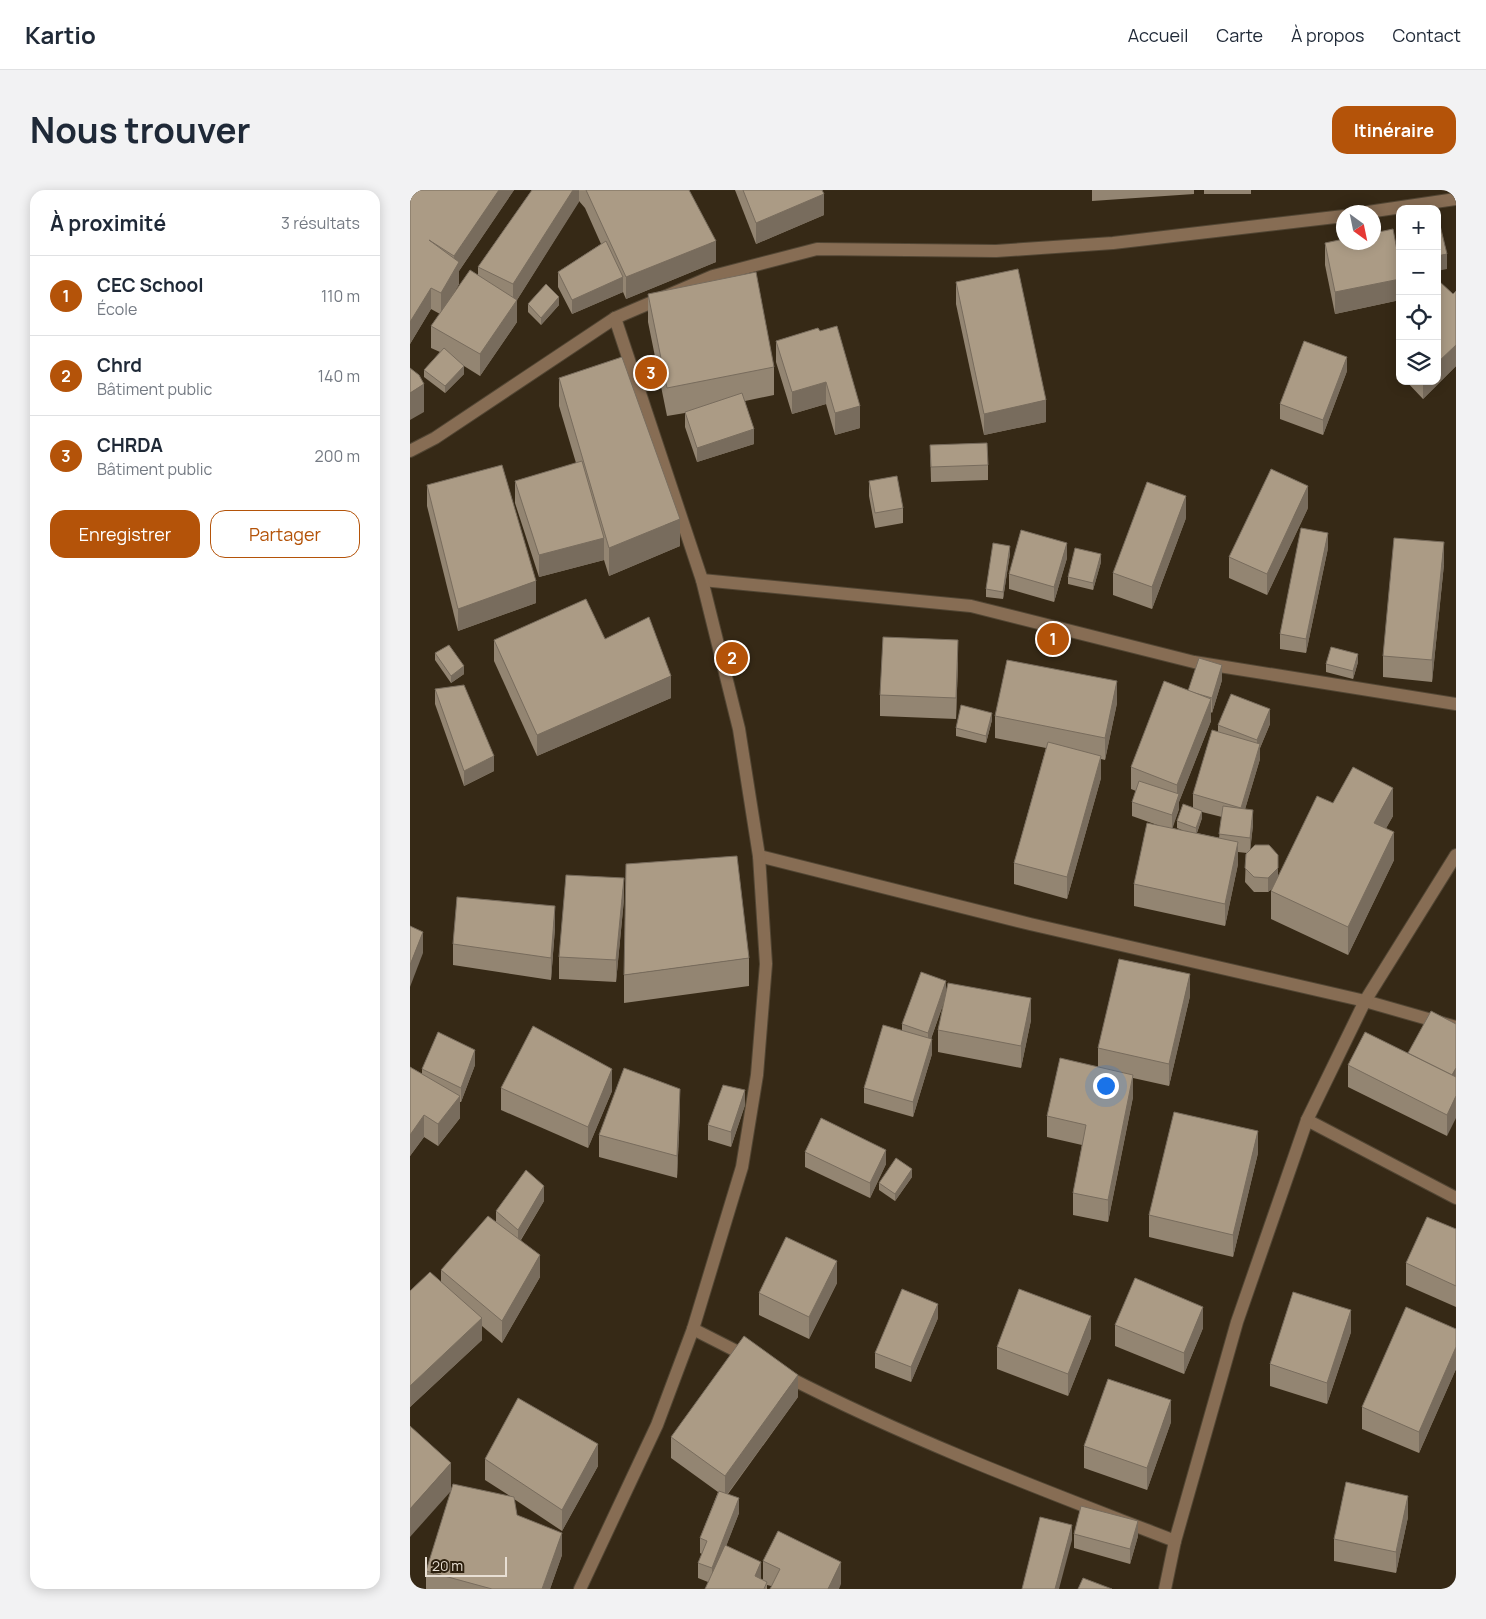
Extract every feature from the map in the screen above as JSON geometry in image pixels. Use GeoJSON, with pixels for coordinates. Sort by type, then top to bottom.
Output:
{"type":"FeatureCollection","features":[{"type":"Feature","properties":{"kind":"street"},"geometry":{"type":"LineString","coordinates":[[1381,210],[1456,199]]}},
{"type":"Feature","properties":{"kind":"street"},"geometry":{"type":"LineString","coordinates":[[410,451],[434,438],[615,318],[713,276],[817,249],[1006,250],[1114,244],[1336,217]]}},
{"type":"Feature","properties":{"kind":"street"},"geometry":{"type":"LineString","coordinates":[[580,1589],[657,1425],[693,1329],[742,1167],[757,1075],[766,964],[759,856],[739,729],[702,580],[615,318]]}},
{"type":"Feature","properties":{"kind":"street"},"geometry":{"type":"LineString","coordinates":[[702,580],[971,606],[1194,662],[1456,704]]}},
{"type":"Feature","properties":{"kind":"street"},"geometry":{"type":"LineString","coordinates":[[1164,1589],[1175,1541],[1237,1322],[1307,1120],[1365,1001],[1456,855]]}},
{"type":"Feature","properties":{"kind":"street"},"geometry":{"type":"LineString","coordinates":[[759,856],[1030,924],[1365,1001],[1456,1027]]}},
{"type":"Feature","properties":{"kind":"street"},"geometry":{"type":"LineString","coordinates":[[1307,1120],[1456,1198]]}},
{"type":"Feature","properties":{"kind":"street"},"geometry":{"type":"LineString","coordinates":[[693,1329],[849,1408],[986,1467],[1175,1541]]}},
{"type":"Feature","properties":{"kind":"building"},"geometry":{"type":"Polygon","coordinates":[[[410,190],[499,190],[454,256],[429,240],[459,262],[441,293],[431,288],[410,322],[410,190]]]}},
{"type":"Feature","properties":{"kind":"building"},"geometry":{"type":"Polygon","coordinates":[[[532,190],[573,190],[513,284],[478,267],[532,190]]]}},
{"type":"Feature","properties":{"kind":"building"},"geometry":{"type":"Polygon","coordinates":[[[586,190],[689,190],[716,241],[626,277],[586,190]]]}},
{"type":"Feature","properties":{"kind":"building"},"geometry":{"type":"Polygon","coordinates":[[[743,190],[822,190],[824,194],[756,223],[743,190]]]}},
{"type":"Feature","properties":{"kind":"building"},"geometry":{"type":"Polygon","coordinates":[[[1393,229],[1396,245],[1396,280],[1335,292],[1325,243],[1336,241],[1336,250],[1381,250],[1381,232],[1393,229]]]}},
{"type":"Feature","properties":{"kind":"building"},"geometry":{"type":"Polygon","coordinates":[[[1441,229],[1447,254],[1441,255],[1441,229]]]}},
{"type":"Feature","properties":{"kind":"building"},"geometry":{"type":"Polygon","coordinates":[[[606,241],[623,277],[572,300],[558,272],[606,241]]]}},
{"type":"Feature","properties":{"kind":"building"},"geometry":{"type":"Polygon","coordinates":[[[1018,269],[1046,400],[984,414],[956,282],[1018,269]]]}},
{"type":"Feature","properties":{"kind":"building"},"geometry":{"type":"Polygon","coordinates":[[[470,270],[517,300],[480,354],[431,326],[470,270]]]}},
{"type":"Feature","properties":{"kind":"building"},"geometry":{"type":"Polygon","coordinates":[[[756,272],[774,367],[667,388],[648,294],[756,272]]]}},
{"type":"Feature","properties":{"kind":"building"},"geometry":{"type":"Polygon","coordinates":[[[1441,283],[1453,294],[1456,291],[1456,345],[1441,359],[1441,283]]]}},
{"type":"Feature","properties":{"kind":"building"},"geometry":{"type":"Polygon","coordinates":[[[546,284],[559,297],[541,318],[528,304],[546,284]]]}},
{"type":"Feature","properties":{"kind":"building"},"geometry":{"type":"Polygon","coordinates":[[[837,326],[860,406],[835,413],[826,382],[792,392],[776,341],[818,328],[820,331],[837,326]]]}},
{"type":"Feature","properties":{"kind":"building"},"geometry":{"type":"Polygon","coordinates":[[[1304,341],[1347,357],[1323,420],[1280,404],[1304,341]]]}},
{"type":"Feature","properties":{"kind":"building"},"geometry":{"type":"Polygon","coordinates":[[[444,348],[464,366],[445,386],[424,370],[444,348]]]}},
{"type":"Feature","properties":{"kind":"building"},"geometry":{"type":"Polygon","coordinates":[[[622,357],[680,519],[609,548],[559,378],[622,357]]]}},
{"type":"Feature","properties":{"kind":"building"},"geometry":{"type":"Polygon","coordinates":[[[410,368],[419,375],[424,384],[410,393],[410,368]]]}},
{"type":"Feature","properties":{"kind":"building"},"geometry":{"type":"Polygon","coordinates":[[[742,393],[754,429],[697,448],[685,412],[742,393]]]}},
{"type":"Feature","properties":{"kind":"building"},"geometry":{"type":"Polygon","coordinates":[[[987,443],[988,465],[931,467],[930,445],[987,443]]]}},
{"type":"Feature","properties":{"kind":"building"},"geometry":{"type":"Polygon","coordinates":[[[582,461],[604,538],[539,555],[515,481],[582,461]]]}},
{"type":"Feature","properties":{"kind":"building"},"geometry":{"type":"Polygon","coordinates":[[[502,465],[536,581],[458,609],[427,485],[502,465]]]}},
{"type":"Feature","properties":{"kind":"building"},"geometry":{"type":"Polygon","coordinates":[[[1271,469],[1308,486],[1267,574],[1229,557],[1271,469]]]}},
{"type":"Feature","properties":{"kind":"building"},"geometry":{"type":"Polygon","coordinates":[[[897,476],[903,508],[875,513],[869,481],[897,476]]]}},
{"type":"Feature","properties":{"kind":"building"},"geometry":{"type":"Polygon","coordinates":[[[1147,482],[1186,496],[1152,587],[1113,573],[1147,482]]]}},
{"type":"Feature","properties":{"kind":"building"},"geometry":{"type":"Polygon","coordinates":[[[1301,528],[1328,533],[1306,639],[1280,634],[1301,528]]]}},
{"type":"Feature","properties":{"kind":"building"},"geometry":{"type":"Polygon","coordinates":[[[1021,530],[1067,543],[1054,587],[1009,574],[1021,530]]]}},
{"type":"Feature","properties":{"kind":"building"},"geometry":{"type":"Polygon","coordinates":[[[1394,538],[1444,542],[1432,660],[1383,656],[1394,538]]]}},
{"type":"Feature","properties":{"kind":"building"},"geometry":{"type":"Polygon","coordinates":[[[993,543],[1010,546],[1003,592],[986,589],[993,543]]]}},
{"type":"Feature","properties":{"kind":"building"},"geometry":{"type":"Polygon","coordinates":[[[1075,548],[1101,554],[1093,583],[1068,577],[1075,548]]]}},
{"type":"Feature","properties":{"kind":"building"},"geometry":{"type":"Polygon","coordinates":[[[586,599],[605,639],[649,617],[671,676],[537,735],[494,640],[586,599]]]}},
{"type":"Feature","properties":{"kind":"building"},"geometry":{"type":"Polygon","coordinates":[[[883,637],[958,640],[956,698],[880,695],[883,637]]]}},
{"type":"Feature","properties":{"kind":"building"},"geometry":{"type":"Polygon","coordinates":[[[449,645],[464,666],[451,676],[435,653],[449,645]]]}},
{"type":"Feature","properties":{"kind":"building"},"geometry":{"type":"Polygon","coordinates":[[[1331,647],[1358,654],[1353,671],[1326,664],[1331,647]]]}},
{"type":"Feature","properties":{"kind":"building"},"geometry":{"type":"Polygon","coordinates":[[[1199,658],[1222,665],[1212,698],[1188,691],[1199,658]]]}},
{"type":"Feature","properties":{"kind":"building"},"geometry":{"type":"Polygon","coordinates":[[[1007,660],[1117,681],[1105,738],[995,716],[1007,660]]]}},
{"type":"Feature","properties":{"kind":"building"},"geometry":{"type":"Polygon","coordinates":[[[1164,681],[1211,699],[1177,785],[1131,767],[1164,681]]]}},
{"type":"Feature","properties":{"kind":"building"},"geometry":{"type":"Polygon","coordinates":[[[464,685],[494,756],[464,771],[435,689],[464,685]]]}},
{"type":"Feature","properties":{"kind":"building"},"geometry":{"type":"Polygon","coordinates":[[[1231,694],[1270,709],[1257,740],[1218,725],[1231,694]]]}},
{"type":"Feature","properties":{"kind":"building"},"geometry":{"type":"Polygon","coordinates":[[[961,705],[992,713],[986,736],[956,728],[961,705]]]}},
{"type":"Feature","properties":{"kind":"building"},"geometry":{"type":"Polygon","coordinates":[[[1212,730],[1260,744],[1241,808],[1193,794],[1212,730]]]}},
{"type":"Feature","properties":{"kind":"building"},"geometry":{"type":"Polygon","coordinates":[[[1048,742],[1101,756],[1067,877],[1014,863],[1048,742]]]}},
{"type":"Feature","properties":{"kind":"building"},"geometry":{"type":"Polygon","coordinates":[[[1353,767],[1393,788],[1374,823],[1394,832],[1348,927],[1271,891],[1317,796],[1333,803],[1353,767]]]}},
{"type":"Feature","properties":{"kind":"building"},"geometry":{"type":"Polygon","coordinates":[[[1139,781],[1179,794],[1172,815],[1132,802],[1139,781]]]}},
{"type":"Feature","properties":{"kind":"building"},"geometry":{"type":"Polygon","coordinates":[[[1183,804],[1202,811],[1196,828],[1177,821],[1183,804]]]}},
{"type":"Feature","properties":{"kind":"building"},"geometry":{"type":"Polygon","coordinates":[[[1223,806],[1253,810],[1250,838],[1219,834],[1223,806]]]}},
{"type":"Feature","properties":{"kind":"building"},"geometry":{"type":"Polygon","coordinates":[[[1147,823],[1238,842],[1225,904],[1134,884],[1147,823]]]}},
{"type":"Feature","properties":{"kind":"building"},"geometry":{"type":"Polygon","coordinates":[[[1255,845],[1269,845],[1278,855],[1278,868],[1268,878],[1254,877],[1245,868],[1246,854],[1255,845]]]}},
{"type":"Feature","properties":{"kind":"building"},"geometry":{"type":"Polygon","coordinates":[[[737,856],[749,958],[624,975],[626,864],[737,856]]]}},
{"type":"Feature","properties":{"kind":"building"},"geometry":{"type":"Polygon","coordinates":[[[566,875],[624,878],[616,960],[559,957],[566,875]]]}},
{"type":"Feature","properties":{"kind":"building"},"geometry":{"type":"Polygon","coordinates":[[[457,897],[555,906],[551,958],[453,944],[457,897]]]}},
{"type":"Feature","properties":{"kind":"building"},"geometry":{"type":"Polygon","coordinates":[[[410,926],[423,932],[410,965],[410,926]]]}},
{"type":"Feature","properties":{"kind":"building"},"geometry":{"type":"Polygon","coordinates":[[[1119,959],[1190,974],[1169,1064],[1098,1048],[1119,959]]]}},
{"type":"Feature","properties":{"kind":"building"},"geometry":{"type":"Polygon","coordinates":[[[921,972],[946,981],[928,1033],[902,1024],[921,972]]]}},
{"type":"Feature","properties":{"kind":"building"},"geometry":{"type":"Polygon","coordinates":[[[948,983],[1031,998],[1021,1046],[938,1030],[948,983]]]}},
{"type":"Feature","properties":{"kind":"building"},"geometry":{"type":"Polygon","coordinates":[[[1431,1011],[1456,1024],[1456,1068],[1452,1075],[1408,1053],[1431,1011]]]}},
{"type":"Feature","properties":{"kind":"building"},"geometry":{"type":"Polygon","coordinates":[[[883,1025],[932,1039],[913,1102],[864,1088],[883,1025]]]}},
{"type":"Feature","properties":{"kind":"building"},"geometry":{"type":"Polygon","coordinates":[[[533,1026],[612,1069],[588,1127],[501,1088],[533,1026]]]}},
{"type":"Feature","properties":{"kind":"building"},"geometry":{"type":"Polygon","coordinates":[[[438,1032],[475,1050],[461,1088],[422,1069],[438,1032]]]}},
{"type":"Feature","properties":{"kind":"building"},"geometry":{"type":"Polygon","coordinates":[[[1365,1032],[1456,1077],[1456,1096],[1447,1115],[1348,1065],[1365,1032]]]}},
{"type":"Feature","properties":{"kind":"building"},"geometry":{"type":"Polygon","coordinates":[[[1060,1058],[1133,1075],[1108,1200],[1073,1193],[1086,1125],[1047,1116],[1060,1058]]]}},
{"type":"Feature","properties":{"kind":"building"},"geometry":{"type":"Polygon","coordinates":[[[410,1067],[460,1096],[438,1124],[424,1115],[410,1135],[410,1067]]]}},
{"type":"Feature","properties":{"kind":"building"},"geometry":{"type":"Polygon","coordinates":[[[624,1068],[680,1089],[677,1156],[599,1135],[624,1068]]]}},
{"type":"Feature","properties":{"kind":"building"},"geometry":{"type":"Polygon","coordinates":[[[723,1085],[745,1090],[731,1132],[708,1125],[723,1085]]]}},
{"type":"Feature","properties":{"kind":"building"},"geometry":{"type":"Polygon","coordinates":[[[1174,1112],[1258,1131],[1233,1235],[1149,1215],[1174,1112]]]}},
{"type":"Feature","properties":{"kind":"building"},"geometry":{"type":"Polygon","coordinates":[[[821,1118],[886,1150],[870,1183],[805,1152],[821,1118]]]}},
{"type":"Feature","properties":{"kind":"building"},"geometry":{"type":"Polygon","coordinates":[[[896,1158],[912,1169],[895,1194],[879,1183],[896,1158]]]}},
{"type":"Feature","properties":{"kind":"building"},"geometry":{"type":"Polygon","coordinates":[[[526,1170],[544,1186],[518,1230],[496,1211],[526,1170]]]}},
{"type":"Feature","properties":{"kind":"building"},"geometry":{"type":"Polygon","coordinates":[[[488,1216],[540,1255],[502,1321],[441,1270],[488,1216]]]}},
{"type":"Feature","properties":{"kind":"building"},"geometry":{"type":"Polygon","coordinates":[[[1427,1217],[1456,1229],[1456,1286],[1406,1263],[1427,1217]]]}},
{"type":"Feature","properties":{"kind":"building"},"geometry":{"type":"Polygon","coordinates":[[[786,1237],[837,1261],[809,1317],[759,1293],[786,1237]]]}},
{"type":"Feature","properties":{"kind":"building"},"geometry":{"type":"Polygon","coordinates":[[[430,1272],[482,1318],[410,1386],[410,1291],[430,1272]]]}},
{"type":"Feature","properties":{"kind":"building"},"geometry":{"type":"Polygon","coordinates":[[[1135,1278],[1203,1307],[1184,1353],[1115,1325],[1135,1278]]]}},
{"type":"Feature","properties":{"kind":"building"},"geometry":{"type":"Polygon","coordinates":[[[902,1289],[938,1304],[911,1367],[875,1353],[902,1289]]]}},
{"type":"Feature","properties":{"kind":"building"},"geometry":{"type":"Polygon","coordinates":[[[1019,1289],[1091,1316],[1068,1374],[997,1347],[1019,1289]]]}},
{"type":"Feature","properties":{"kind":"building"},"geometry":{"type":"Polygon","coordinates":[[[1293,1292],[1351,1310],[1327,1383],[1270,1364],[1293,1292]]]}},
{"type":"Feature","properties":{"kind":"building"},"geometry":{"type":"Polygon","coordinates":[[[1406,1307],[1456,1329],[1456,1347],[1419,1432],[1362,1407],[1406,1307]]]}},
{"type":"Feature","properties":{"kind":"building"},"geometry":{"type":"Polygon","coordinates":[[[744,1336],[798,1375],[725,1476],[671,1437],[744,1336]]]}},
{"type":"Feature","properties":{"kind":"building"},"geometry":{"type":"Polygon","coordinates":[[[1108,1379],[1171,1400],[1147,1468],[1084,1446],[1108,1379]]]}},
{"type":"Feature","properties":{"kind":"building"},"geometry":{"type":"Polygon","coordinates":[[[518,1398],[598,1444],[562,1510],[485,1459],[518,1398]]]}},
{"type":"Feature","properties":{"kind":"building"},"geometry":{"type":"Polygon","coordinates":[[[410,1426],[451,1463],[410,1509],[410,1426]]]}},
{"type":"Feature","properties":{"kind":"building"},"geometry":{"type":"Polygon","coordinates":[[[1346,1482],[1408,1496],[1396,1552],[1334,1539],[1346,1482]]]}},
{"type":"Feature","properties":{"kind":"building"},"geometry":{"type":"Polygon","coordinates":[[[453,1484],[514,1497],[517,1515],[562,1533],[542,1589],[492,1589],[426,1571],[453,1484]]]}},
{"type":"Feature","properties":{"kind":"building"},"geometry":{"type":"Polygon","coordinates":[[[719,1491],[739,1498],[712,1568],[698,1563],[707,1541],[700,1538],[719,1491]]]}},
{"type":"Feature","properties":{"kind":"building"},"geometry":{"type":"Polygon","coordinates":[[[1081,1506],[1138,1521],[1130,1549],[1074,1534],[1081,1506]]]}},
{"type":"Feature","properties":{"kind":"building"},"geometry":{"type":"Polygon","coordinates":[[[1040,1517],[1072,1525],[1055,1589],[1022,1589],[1040,1517]]]}},
{"type":"Feature","properties":{"kind":"building"},"geometry":{"type":"Polygon","coordinates":[[[778,1531],[841,1562],[828,1589],[770,1589],[780,1569],[763,1561],[778,1531]]]}},
{"type":"Feature","properties":{"kind":"building"},"geometry":{"type":"Polygon","coordinates":[[[725,1545],[761,1562],[755,1576],[767,1582],[764,1589],[705,1589],[725,1545]]]}},
{"type":"Feature","properties":{"kind":"building"},"geometry":{"type":"Polygon","coordinates":[[[1083,1578],[1112,1589],[1078,1589],[1083,1578]]]}},
{"type":"Feature","properties":{"kind":"place","name":"CHRDA"},"geometry":{"type":"Point","coordinates":[651,373]}},
{"type":"Feature","properties":{"kind":"place","name":"CEC School"},"geometry":{"type":"Point","coordinates":[1053,639]}},
{"type":"Feature","properties":{"kind":"place","name":"Chrd"},"geometry":{"type":"Point","coordinates":[732,658]}}]}
